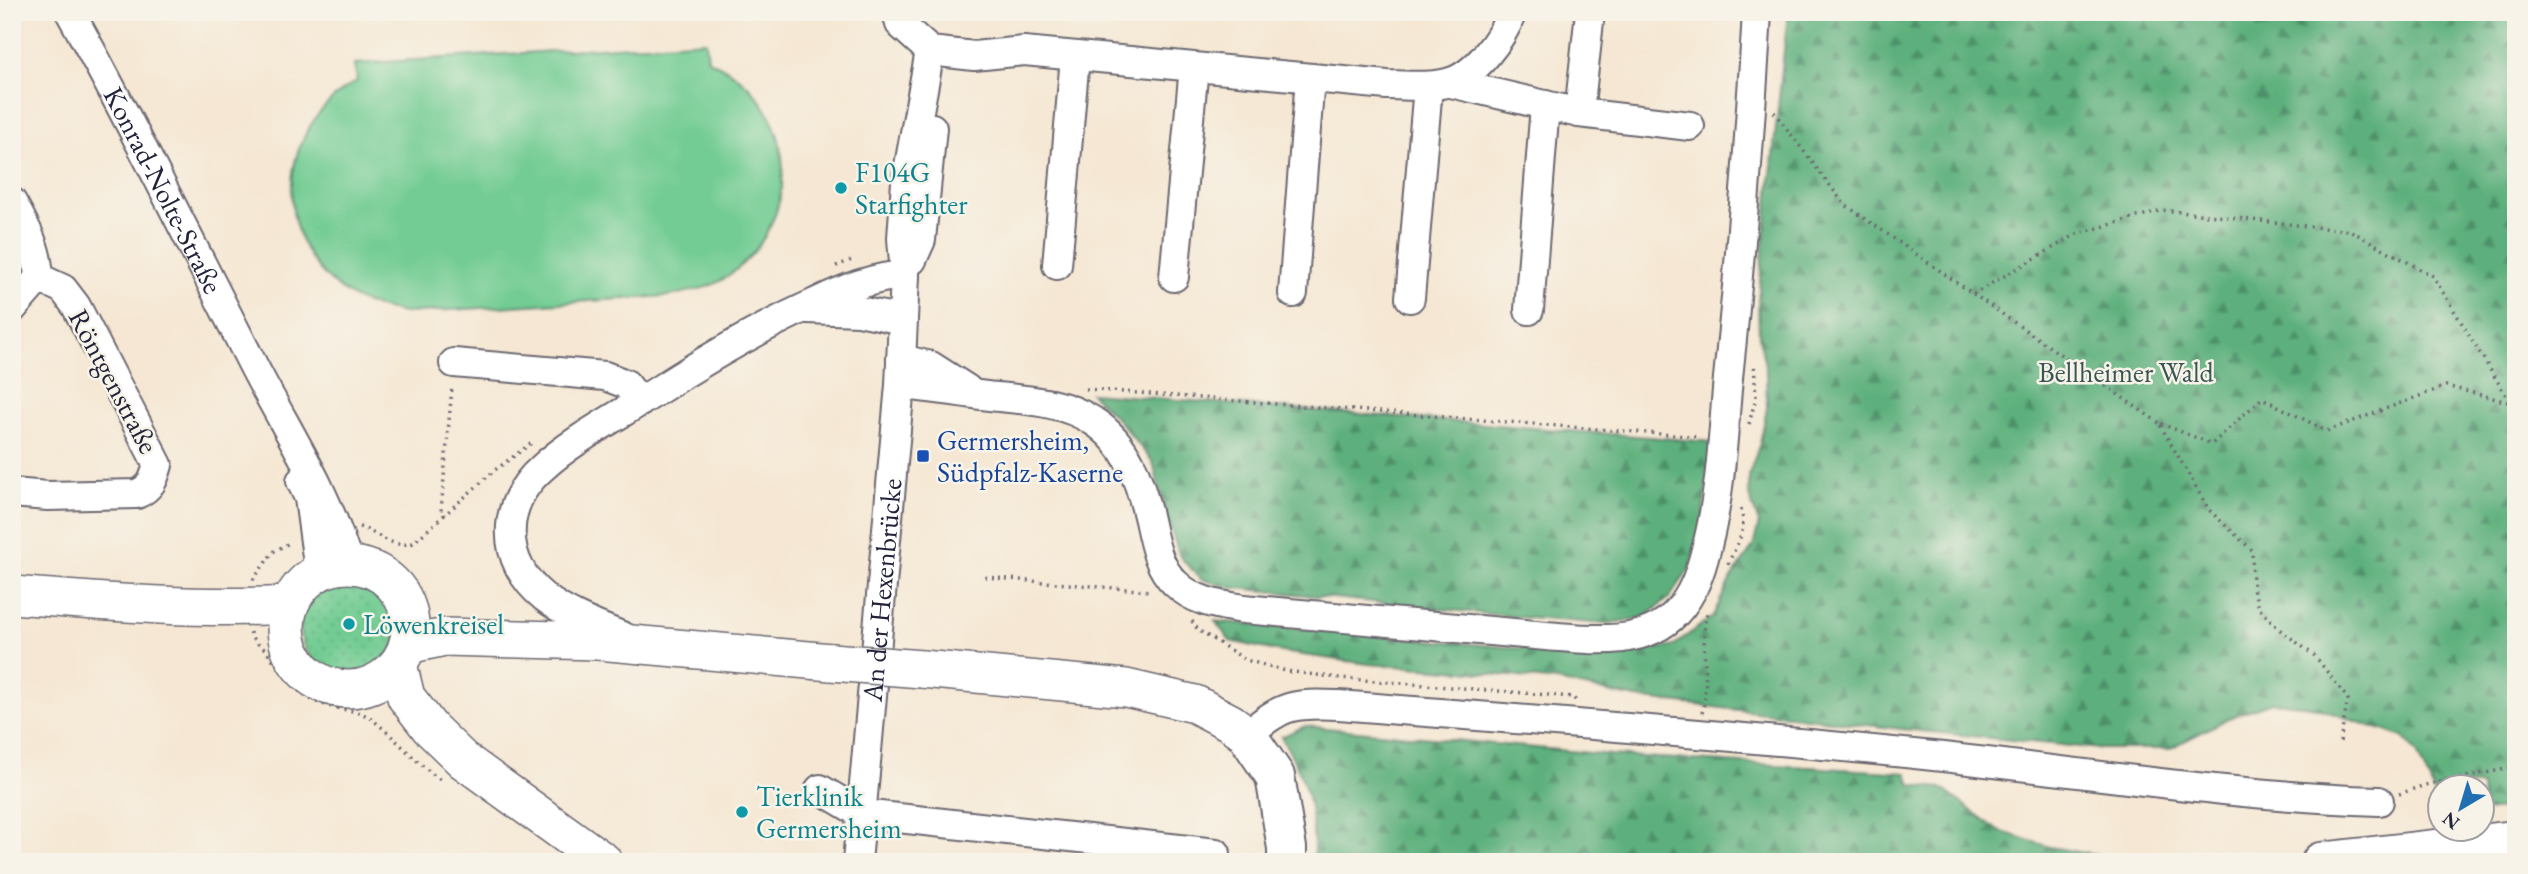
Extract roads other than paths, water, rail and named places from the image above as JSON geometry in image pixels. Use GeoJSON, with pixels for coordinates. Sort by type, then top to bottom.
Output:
{"type":"FeatureCollection","features":[{"type":"Feature","properties":{"kind":"highway"},"geometry":{"type":"LineString","coordinates":[[1247,735],[1275,776],[1287,862]]}},
{"type":"Feature","properties":{"kind":"highway"},"geometry":{"type":"LineString","coordinates":[[2321,862],[2516,840]]}},
{"type":"Feature","properties":{"kind":"main road"},"geometry":{"type":"LineString","coordinates":[[604,862],[463,760],[430,728],[406,697],[403,655],[411,627],[408,609],[399,591],[385,577],[368,568],[334,568],[306,580],[296,591],[288,622],[296,662],[313,680],[337,688],[361,688],[382,680],[403,655],[445,637],[640,643],[1126,688],[1195,705],[1231,723],[1247,735]]}},
{"type":"Feature","properties":{"kind":"main road"},"geometry":{"type":"LineString","coordinates":[[12,595],[118,603],[250,607],[288,622]]}},
{"type":"Feature","properties":{"kind":"main road"},"geometry":{"type":"LineString","coordinates":[[408,609],[424,614],[507,623],[598,641]]}},
{"type":"Feature","properties":{"kind":"main road"},"geometry":{"type":"LineString","coordinates":[[361,688],[376,698],[427,748],[453,768],[559,828]]}},
{"type":"Feature","properties":{"kind":"street","name":"Konrad-Nolte-Straße"},"geometry":{"type":"LineString","coordinates":[[71,12],[324,496],[338,528],[334,568]]}},
{"type":"Feature","properties":{"kind":"street"},"geometry":{"type":"LineString","coordinates":[[897,12],[900,24],[930,51],[974,56],[1024,51],[1310,78],[1439,84],[1579,113],[1690,126]]}},
{"type":"Feature","properties":{"kind":"street"},"geometry":{"type":"LineString","coordinates":[[1439,84],[1471,70],[1506,30],[1512,12]]}},
{"type":"Feature","properties":{"kind":"street"},"geometry":{"type":"LineString","coordinates":[[1579,113],[1590,12]]}},
{"type":"Feature","properties":{"kind":"street"},"geometry":{"type":"LineString","coordinates":[[900,372],[976,394],[1053,404],[1092,420],[1110,435],[1126,454],[1138,478],[1159,560],[1175,584],[1209,603],[1244,610],[1546,636],[1642,636],[1676,613],[1696,583],[1710,532],[1717,492],[1736,303],[1757,12]]}},
{"type":"Feature","properties":{"kind":"street"},"geometry":{"type":"LineString","coordinates":[[640,643],[587,622],[545,597],[531,585],[515,558],[509,536],[514,506],[541,468],[572,445],[743,338],[848,288],[885,276],[905,275],[921,240],[923,227],[933,109],[930,51]]}},
{"type":"Feature","properties":{"kind":"street"},"geometry":{"type":"LineString","coordinates":[[1057,265],[1075,57]]}},
{"type":"Feature","properties":{"kind":"street"},"geometry":{"type":"LineString","coordinates":[[1174,277],[1194,67]]}},
{"type":"Feature","properties":{"kind":"street"},"geometry":{"type":"LineString","coordinates":[[1293,293],[1310,78]]}},
{"type":"Feature","properties":{"kind":"street"},"geometry":{"type":"LineString","coordinates":[[1410,298],[1439,84]]}},
{"type":"Feature","properties":{"kind":"street"},"geometry":{"type":"LineString","coordinates":[[1529,310],[1545,105]]}},
{"type":"Feature","properties":{"kind":"street"},"geometry":{"type":"LineString","coordinates":[[12,202],[34,246],[39,278],[12,309]]}},
{"type":"Feature","properties":{"kind":"street","name":"An der Hexenbrücke"},"geometry":{"type":"LineString","coordinates":[[857,862],[900,372],[905,275]]}},
{"type":"Feature","properties":{"kind":"street","name":"Röntgenstraße"},"geometry":{"type":"LineString","coordinates":[[12,493],[48,496],[137,494],[147,490],[153,482],[158,465],[76,306],[64,289],[39,278]]}},
{"type":"Feature","properties":{"kind":"street"},"geometry":{"type":"LineString","coordinates":[[801,309],[859,311],[903,320]]}},
{"type":"Feature","properties":{"kind":"street"},"geometry":{"type":"LineString","coordinates":[[454,363],[605,376],[626,384],[635,406]]}},
{"type":"Feature","properties":{"kind":"street"},"geometry":{"type":"LineString","coordinates":[[1247,735],[1281,709],[1298,704],[1338,705],[1941,757],[2309,797],[2379,801]]}},
{"type":"Feature","properties":{"kind":"street"},"geometry":{"type":"LineString","coordinates":[[820,789],[862,814],[1216,853],[1215,862]]}},
{"type":"Feature","properties":{"kind":"place","name":"F104G Starfighter"},"geometry":{"type":"Point","coordinates":[841,188]}},
{"type":"Feature","properties":{"kind":"place","name":"Germersheim, Südpfalz-Kaserne"},"geometry":{"type":"Point","coordinates":[923,456]}},
{"type":"Feature","properties":{"kind":"place","name":"Löwenkreisel"},"geometry":{"type":"Point","coordinates":[349,624]}},
{"type":"Feature","properties":{"kind":"place","name":"Tierklinik Germersheim"},"geometry":{"type":"Point","coordinates":[742,812]}},
{"type":"Feature","properties":{"kind":"park label","name":"Bellheimer Wald"},"geometry":{"type":"Point","coordinates":[2126,372]}}]}
